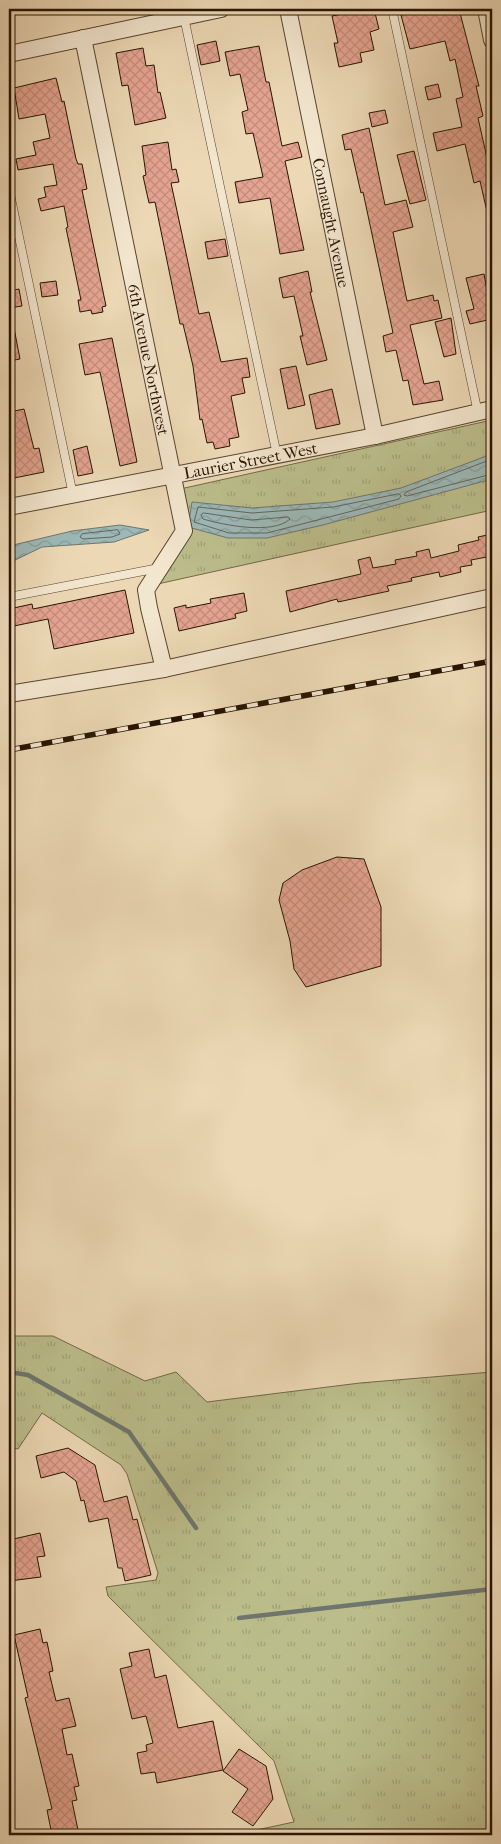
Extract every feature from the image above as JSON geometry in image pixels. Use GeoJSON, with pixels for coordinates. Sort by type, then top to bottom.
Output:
{"type":"FeatureCollection","features":[{"type":"Feature","properties":{"kind":"street"},"geometry":{"type":"LineString","coordinates":[[9,54],[221,9]]}},
{"type":"Feature","properties":{"kind":"street","name":"Connaught Avenue"},"geometry":{"type":"LineString","coordinates":[[288,9],[375,436]]}},
{"type":"Feature","properties":{"kind":"street"},"geometry":{"type":"LineString","coordinates":[[486,9],[492,40]]}},
{"type":"Feature","properties":{"kind":"street","name":"6th Avenue Northwest"},"geometry":{"type":"LineString","coordinates":[[84,38],[184,530],[146,590],[148,608],[164,669]]}},
{"type":"Feature","properties":{"kind":"street","name":"Laurier Street West"},"geometry":{"type":"LineString","coordinates":[[9,508],[73,494],[174,477],[375,436],[485,411]]}},
{"type":"Feature","properties":{"kind":"street"},"geometry":{"type":"LineString","coordinates":[[9,694],[164,669],[492,597]]}},
{"type":"Feature","properties":{"kind":"lane"},"geometry":{"type":"LineString","coordinates":[[392,9],[485,411]]}},
{"type":"Feature","properties":{"kind":"lane"},"geometry":{"type":"LineString","coordinates":[[184,17],[277,455]]}},
{"type":"Feature","properties":{"kind":"lane"},"geometry":{"type":"LineString","coordinates":[[9,189],[73,494]]}},
{"type":"Feature","properties":{"kind":"lane"},"geometry":{"type":"LineString","coordinates":[[9,597],[160,568]]}},
{"type":"Feature","properties":{"kind":"green space"},"geometry":{"type":"Polygon","coordinates":[[[492,420],[492,510],[144,587],[178,530],[180,489],[492,420]]]}},
{"type":"Feature","properties":{"kind":"green space"},"geometry":{"type":"Polygon","coordinates":[[[9,1336],[53,1336],[145,1381],[176,1372],[207,1402],[360,1383],[492,1372],[492,1831],[478,1835],[233,1835],[294,1822],[274,1761],[108,1596],[106,1587],[156,1580],[158,1573],[127,1474],[121,1465],[42,1413],[18,1449],[9,1447],[9,1336]]]}},
{"type":"Feature","properties":{"kind":"water"},"geometry":{"type":"Polygon","coordinates":[[[492,454],[492,479],[323,525],[267,538],[228,538],[188,527],[192,502],[252,508],[333,502],[401,488],[492,454]]]}},
{"type":"Feature","properties":{"kind":"water"},"geometry":{"type":"Polygon","coordinates":[[[120,525],[149,530],[114,542],[42,547],[9,563],[9,546],[72,531],[120,525]]]}},
{"type":"Feature","properties":{"kind":"building"},"geometry":{"type":"Polygon","coordinates":[[[374,9],[379,29],[370,32],[374,50],[360,53],[362,62],[339,67],[334,43],[338,43],[332,16],[374,9]]]}},
{"type":"Feature","properties":{"kind":"building"},"geometry":{"type":"Polygon","coordinates":[[[429,9],[459,9],[479,86],[476,86],[483,116],[478,118],[492,180],[492,216],[488,216],[480,181],[474,183],[465,144],[437,151],[433,133],[462,127],[456,99],[463,97],[455,59],[450,61],[445,41],[410,49],[401,15],[429,9]]]}},
{"type":"Feature","properties":{"kind":"building"},"geometry":{"type":"Polygon","coordinates":[[[216,41],[220,61],[201,65],[197,45],[216,41]]]}},
{"type":"Feature","properties":{"kind":"building"},"geometry":{"type":"Polygon","coordinates":[[[259,46],[266,82],[269,82],[282,146],[298,142],[302,157],[285,161],[304,250],[280,254],[270,198],[239,203],[235,182],[263,177],[253,133],[246,134],[242,112],[248,110],[240,74],[230,76],[225,52],[259,46]]]}},
{"type":"Feature","properties":{"kind":"building"},"geometry":{"type":"Polygon","coordinates":[[[143,48],[146,66],[154,65],[158,93],[160,92],[166,118],[135,125],[128,85],[122,86],[116,53],[143,48]]]}},
{"type":"Feature","properties":{"kind":"building"},"geometry":{"type":"Polygon","coordinates":[[[56,78],[62,102],[64,101],[76,159],[78,164],[82,164],[87,189],[82,190],[106,306],[102,307],[103,312],[92,314],[91,310],[80,312],[78,300],[81,300],[66,228],[68,227],[64,206],[41,211],[38,199],[46,197],[44,187],[57,185],[53,164],[18,170],[16,159],[36,155],[33,142],[50,138],[45,114],[19,119],[14,88],[56,78]]]}},
{"type":"Feature","properties":{"kind":"building"},"geometry":{"type":"Polygon","coordinates":[[[438,84],[441,97],[428,100],[425,87],[438,84]]]}},
{"type":"Feature","properties":{"kind":"building"},"geometry":{"type":"Polygon","coordinates":[[[385,110],[388,123],[372,127],[369,113],[385,110]]]}},
{"type":"Feature","properties":{"kind":"building"},"geometry":{"type":"Polygon","coordinates":[[[369,128],[385,205],[406,200],[413,227],[393,232],[407,301],[433,295],[434,301],[438,300],[442,318],[410,325],[424,384],[439,381],[443,400],[413,405],[408,380],[403,381],[396,350],[386,352],[383,336],[393,333],[363,192],[361,193],[351,149],[345,150],[342,135],[369,128]]]}},
{"type":"Feature","properties":{"kind":"building"},"geometry":{"type":"Polygon","coordinates":[[[168,142],[172,170],[176,169],[179,182],[171,183],[199,314],[209,312],[221,362],[247,358],[250,377],[242,378],[245,393],[231,396],[239,437],[229,439],[230,446],[215,449],[213,442],[207,443],[202,419],[200,420],[193,366],[183,324],[180,324],[155,202],[149,203],[143,176],[146,175],[142,146],[168,142]]]}},
{"type":"Feature","properties":{"kind":"building"},"geometry":{"type":"Polygon","coordinates":[[[414,151],[426,200],[410,204],[397,155],[414,151]]]}},
{"type":"Feature","properties":{"kind":"building"},"geometry":{"type":"Polygon","coordinates":[[[225,239],[228,256],[208,259],[205,242],[225,239]]]}},
{"type":"Feature","properties":{"kind":"building"},"geometry":{"type":"Polygon","coordinates":[[[308,271],[312,292],[310,292],[327,360],[307,365],[300,336],[303,336],[294,296],[283,298],[279,278],[308,271]]]}},
{"type":"Feature","properties":{"kind":"building"},"geometry":{"type":"Polygon","coordinates":[[[484,274],[492,319],[470,324],[466,311],[474,309],[466,278],[484,274]]]}},
{"type":"Feature","properties":{"kind":"building"},"geometry":{"type":"Polygon","coordinates":[[[56,281],[58,295],[42,297],[40,283],[56,281]]]}},
{"type":"Feature","properties":{"kind":"building"},"geometry":{"type":"Polygon","coordinates":[[[19,289],[22,306],[9,308],[9,291],[19,289]]]}},
{"type":"Feature","properties":{"kind":"building"},"geometry":{"type":"Polygon","coordinates":[[[451,318],[456,354],[444,357],[435,322],[451,318]]]}},
{"type":"Feature","properties":{"kind":"building"},"geometry":{"type":"Polygon","coordinates":[[[9,328],[14,328],[20,359],[9,361],[9,328]]]}},
{"type":"Feature","properties":{"kind":"building"},"geometry":{"type":"Polygon","coordinates":[[[112,338],[137,462],[120,466],[100,372],[85,375],[79,344],[112,338]]]}},
{"type":"Feature","properties":{"kind":"building"},"geometry":{"type":"Polygon","coordinates":[[[296,366],[305,405],[288,409],[280,369],[296,366]]]}},
{"type":"Feature","properties":{"kind":"building"},"geometry":{"type":"Polygon","coordinates":[[[332,389],[340,424],[316,429],[309,395],[332,389]]]}},
{"type":"Feature","properties":{"kind":"building"},"geometry":{"type":"Polygon","coordinates":[[[24,409],[34,449],[39,448],[44,472],[9,479],[9,412],[24,409]]]}},
{"type":"Feature","properties":{"kind":"building"},"geometry":{"type":"Polygon","coordinates":[[[87,446],[93,473],[78,476],[73,450],[87,446]]]}},
{"type":"Feature","properties":{"kind":"building"},"geometry":{"type":"Polygon","coordinates":[[[492,534],[492,556],[471,560],[472,565],[460,567],[461,572],[440,577],[439,572],[411,578],[412,581],[387,586],[389,591],[338,602],[337,599],[290,612],[286,591],[361,574],[358,560],[370,557],[373,568],[396,564],[395,560],[417,556],[416,552],[429,549],[431,558],[459,551],[458,545],[479,540],[478,537],[492,534]]]}},
{"type":"Feature","properties":{"kind":"building"},"geometry":{"type":"Polygon","coordinates":[[[125,590],[134,633],[54,649],[48,619],[9,627],[9,609],[32,604],[33,609],[125,590]]]}},
{"type":"Feature","properties":{"kind":"building"},"geometry":{"type":"Polygon","coordinates":[[[244,593],[247,611],[235,614],[236,618],[179,631],[174,608],[186,605],[186,608],[211,603],[210,599],[244,593]]]}},
{"type":"Feature","properties":{"kind":"building"},"geometry":{"type":"Polygon","coordinates":[[[337,857],[364,859],[381,907],[381,966],[306,987],[294,969],[290,941],[279,900],[283,883],[302,870],[337,857]]]}},
{"type":"Feature","properties":{"kind":"building"},"geometry":{"type":"Polygon","coordinates":[[[68,1448],[95,1465],[104,1502],[127,1496],[133,1520],[137,1519],[151,1575],[125,1581],[122,1568],[118,1568],[108,1518],[89,1522],[84,1500],[81,1501],[76,1481],[64,1472],[41,1478],[36,1456],[68,1448]]]}},
{"type":"Feature","properties":{"kind":"building"},"geometry":{"type":"Polygon","coordinates":[[[40,1533],[45,1556],[37,1557],[41,1577],[9,1581],[9,1540],[40,1533]]]}},
{"type":"Feature","properties":{"kind":"building"},"geometry":{"type":"Polygon","coordinates":[[[40,1629],[43,1643],[47,1642],[53,1671],[49,1672],[56,1701],[69,1698],[76,1726],[62,1729],[67,1755],[72,1754],[79,1786],[74,1787],[77,1800],[72,1801],[79,1835],[52,1835],[47,1810],[52,1809],[25,1698],[28,1697],[14,1635],[40,1629]]]}},
{"type":"Feature","properties":{"kind":"building"},"geometry":{"type":"Polygon","coordinates":[[[149,1649],[155,1678],[166,1675],[178,1728],[213,1721],[223,1770],[157,1783],[155,1772],[141,1774],[137,1753],[147,1751],[146,1745],[153,1743],[146,1716],[132,1719],[120,1669],[132,1666],[129,1653],[149,1649]]]}},
{"type":"Feature","properties":{"kind":"building"},"geometry":{"type":"Polygon","coordinates":[[[239,1749],[266,1766],[273,1799],[253,1826],[232,1812],[248,1789],[223,1771],[239,1749]]]}},
{"type":"Feature","properties":{"kind":"waterway"},"geometry":{"type":"LineString","coordinates":[[9,1372],[28,1375],[129,1432],[196,1528]]}},
{"type":"Feature","properties":{"kind":"waterway"},"geometry":{"type":"LineString","coordinates":[[239,1618],[492,1589]]}},
{"type":"Feature","properties":{"kind":"railway"},"geometry":{"type":"LineString","coordinates":[[9,750],[492,661]]}}]}
